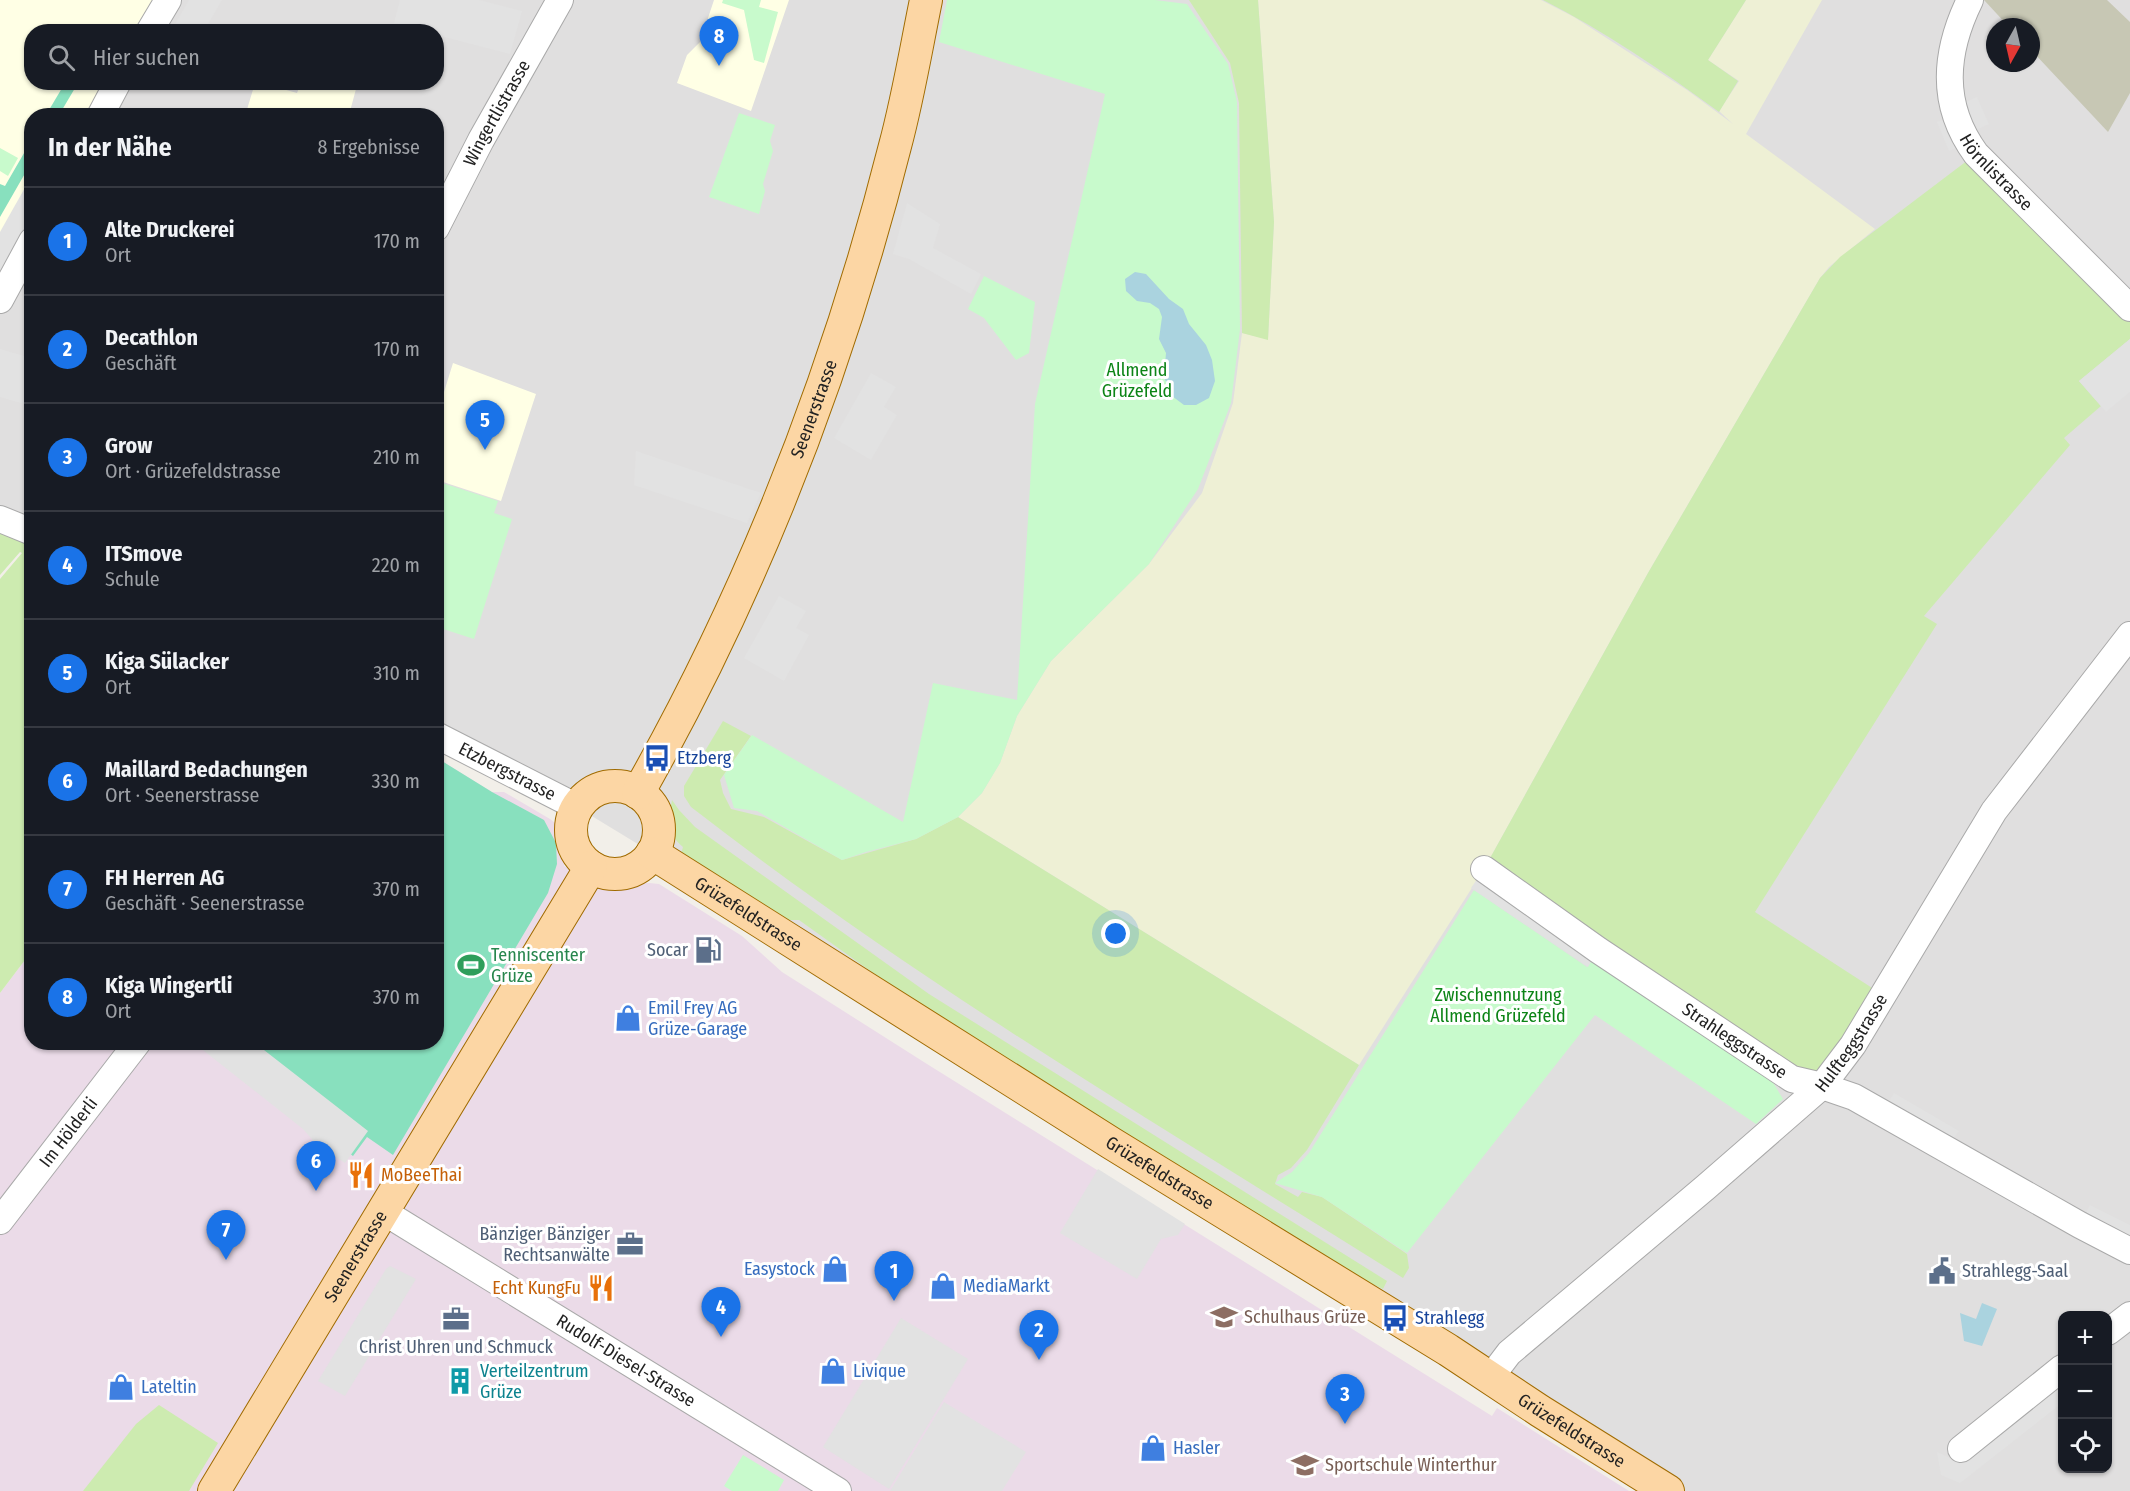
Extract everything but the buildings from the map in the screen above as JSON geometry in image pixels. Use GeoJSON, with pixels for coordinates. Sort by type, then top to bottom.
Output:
{"type":"FeatureCollection","features":[{"type":"Feature","properties":{"kind":"main road","name":"Seenerstrasse"},"geometry":{"type":"LineString","coordinates":[[638,793],[710,658],[765,536],[806,433],[863,262],[896,145],[926,0]]}},
{"type":"Feature","properties":{"kind":"main road"},"geometry":{"type":"LineString","coordinates":[[624,787],[638,793],[655,813],[658,827],[657,840],[652,853],[643,863],[618,874],[604,873],[591,867],[581,858],[574,846],[571,832],[572,818],[577,807],[596,790],[624,787]]}},
{"type":"Feature","properties":{"kind":"main road","name":"Grüzefeldstrasse"},"geometry":{"type":"LineString","coordinates":[[652,853],[1668,1491]]}},
{"type":"Feature","properties":{"kind":"main road","name":"Seenerstrasse"},"geometry":{"type":"LineString","coordinates":[[214,1491],[591,867]]}},
{"type":"Feature","properties":{"kind":"street"},"geometry":{"type":"LineString","coordinates":[[154,24],[168,0]]}},
{"type":"Feature","properties":{"kind":"street","name":"Wingertlistrasse"},"geometry":{"type":"LineString","coordinates":[[444,212],[481,140],[560,0]]}},
{"type":"Feature","properties":{"kind":"street","name":"Hörnlistrasse"},"geometry":{"type":"LineString","coordinates":[[1970,0],[1953,43],[1949,71],[1953,108],[1969,143],[1976,154],[2130,308]]}},
{"type":"Feature","properties":{"kind":"street"},"geometry":{"type":"LineString","coordinates":[[104,108],[114,90]]}},
{"type":"Feature","properties":{"kind":"street"},"geometry":{"type":"LineString","coordinates":[[0,300],[24,256]]}},
{"type":"Feature","properties":{"kind":"street"},"geometry":{"type":"LineString","coordinates":[[0,519],[24,529]]}},
{"type":"Feature","properties":{"kind":"street","name":"Hulfteggstrasse"},"geometry":{"type":"LineString","coordinates":[[1490,1378],[1509,1353],[1822,1086],[1853,1045],[1994,811],[2130,635]]}},
{"type":"Feature","properties":{"kind":"street","name":"Etzbergstrasse"},"geometry":{"type":"LineString","coordinates":[[444,739],[577,807]]}},
{"type":"Feature","properties":{"kind":"street","name":"Strahleggstrasse"},"geometry":{"type":"LineString","coordinates":[[1484,869],[1598,950],[1792,1079],[1854,1097],[2130,1251]]}},
{"type":"Feature","properties":{"kind":"street","name":"Im Hölderli"},"geometry":{"type":"LineString","coordinates":[[0,1221],[132,1050]]}},
{"type":"Feature","properties":{"kind":"street","name":"Rudolf-Diesel-Strasse"},"geometry":{"type":"LineString","coordinates":[[384,1212],[838,1491]]}},
{"type":"Feature","properties":{"kind":"street"},"geometry":{"type":"LineString","coordinates":[[2112,1329],[2130,1315]]}},
{"type":"Feature","properties":{"kind":"street"},"geometry":{"type":"LineString","coordinates":[[1960,1449],[2058,1371]]}},
{"type":"Feature","properties":{"kind":"shaded area"},"geometry":{"type":"Polygon","coordinates":[[[0,0],[2130,0],[2130,1491],[1668,1491],[669,863],[577,807],[444,739],[444,108],[24,108],[24,529],[0,519],[0,0]]]}},
{"type":"Feature","properties":{"kind":"shaded area"},"geometry":{"type":"Polygon","coordinates":[[[0,0],[168,0],[153,24],[24,24],[24,90],[114,90],[104,108],[24,108],[24,254],[0,300],[0,0]]]}},
{"type":"Feature","properties":{"kind":"shaded area"},"geometry":{"type":"Polygon","coordinates":[[[189,0],[222,0],[208,24],[175,24],[189,0]]]}},
{"type":"Feature","properties":{"kind":"shaded area"},"geometry":{"type":"Polygon","coordinates":[[[400,0],[479,0],[522,11],[510,54],[444,37],[444,24],[394,23],[400,0]]]}},
{"type":"Feature","properties":{"kind":"shaded area"},"geometry":{"type":"Polygon","coordinates":[[[714,0],[789,0],[751,111],[677,83],[687,55],[700,42],[714,0]]]}},
{"type":"Feature","properties":{"kind":"shaded area"},"geometry":{"type":"Polygon","coordinates":[[[1258,0],[1541,0],[1574,17],[1687,90],[1733,124],[1719,111],[1739,81],[1708,60],[1746,0],[1822,0],[1746,134],[1875,229],[1829,267],[1820,278],[1648,573],[1484,869],[1359,1065],[958,817],[982,793],[1000,763],[1017,716],[1051,661],[1149,564],[1202,493],[1233,403],[1242,333],[1268,339],[1274,222],[1258,0]]]}},
{"type":"Feature","properties":{"kind":"shaded area"},"geometry":{"type":"Polygon","coordinates":[[[1984,0],[2107,0],[2130,22],[2130,93],[2108,132],[2040,60],[2040,18],[2001,18],[1984,0]]]}},
{"type":"Feature","properties":{"kind":"shaded area"},"geometry":{"type":"Polygon","coordinates":[[[253,90],[286,90],[297,93],[298,90],[356,90],[351,108],[247,108],[253,90]]]}},
{"type":"Feature","properties":{"kind":"shaded area"},"geometry":{"type":"Polygon","coordinates":[[[1977,97],[1989,124],[1965,135],[1969,143],[1949,151],[1937,122],[1956,115],[1953,108],[1977,97]]]}},
{"type":"Feature","properties":{"kind":"shaded area"},"geometry":{"type":"Polygon","coordinates":[[[24,189],[24,254],[0,300],[0,232],[24,189]]]}},
{"type":"Feature","properties":{"kind":"shaded area"},"geometry":{"type":"Polygon","coordinates":[[[907,203],[940,224],[933,248],[981,274],[971,294],[909,259],[893,254],[907,203]]]}},
{"type":"Feature","properties":{"kind":"shaded area"},"geometry":{"type":"Polygon","coordinates":[[[2130,339],[2130,392],[2106,412],[2079,381],[2130,339]]]}},
{"type":"Feature","properties":{"kind":"shaded area"},"geometry":{"type":"Polygon","coordinates":[[[0,349],[24,356],[24,404],[0,397],[0,349]]]}},
{"type":"Feature","properties":{"kind":"shaded area"},"geometry":{"type":"Polygon","coordinates":[[[453,363],[536,394],[501,501],[444,482],[444,392],[453,363]]]}},
{"type":"Feature","properties":{"kind":"shaded area"},"geometry":{"type":"Polygon","coordinates":[[[871,373],[896,387],[884,407],[897,415],[871,460],[834,438],[871,373]]]}},
{"type":"Feature","properties":{"kind":"shaded area"},"geometry":{"type":"Polygon","coordinates":[[[636,451],[761,493],[747,523],[634,485],[636,451]]]}},
{"type":"Feature","properties":{"kind":"shaded area"},"geometry":{"type":"Polygon","coordinates":[[[779,596],[806,611],[796,628],[809,635],[784,681],[744,658],[779,596]]]}},
{"type":"Feature","properties":{"kind":"shaded area"},"geometry":{"type":"Polygon","coordinates":[[[444,762],[492,792],[504,792],[560,827],[565,848],[564,866],[611,886],[630,881],[659,884],[742,936],[782,972],[927,1064],[1492,1416],[1497,1408],[1629,1491],[0,1491],[0,993],[24,961],[24,1050],[444,1050],[444,762]]]}},
{"type":"Feature","properties":{"kind":"shaded area"},"geometry":{"type":"Polygon","coordinates":[[[1484,869],[1598,950],[1588,967],[1471,888],[1484,869]]]}},
{"type":"Feature","properties":{"kind":"shaded area"},"geometry":{"type":"Polygon","coordinates":[[[203,1050],[264,1050],[368,1131],[345,1163],[318,1146],[303,1129],[203,1050]]]}},
{"type":"Feature","properties":{"kind":"shaded area"},"geometry":{"type":"Polygon","coordinates":[[[1894,1093],[1959,1131],[1946,1149],[1882,1113],[1894,1093]]]}},
{"type":"Feature","properties":{"kind":"shaded area"},"geometry":{"type":"Polygon","coordinates":[[[1098,1169],[1185,1224],[1178,1235],[1161,1239],[1137,1279],[1060,1233],[1098,1169]]]}},
{"type":"Feature","properties":{"kind":"shaded area"},"geometry":{"type":"Polygon","coordinates":[[[2090,1205],[2130,1225],[2130,1251],[2080,1225],[2090,1205]]]}},
{"type":"Feature","properties":{"kind":"shaded area"},"geometry":{"type":"Polygon","coordinates":[[[390,1266],[416,1279],[345,1396],[318,1381],[390,1266]]]}},
{"type":"Feature","properties":{"kind":"shaded area"},"geometry":{"type":"Polygon","coordinates":[[[901,1318],[968,1359],[889,1489],[823,1447],[901,1318]]]}},
{"type":"Feature","properties":{"kind":"shaded area"},"geometry":{"type":"Polygon","coordinates":[[[2058,1371],[2058,1406],[1960,1483],[1941,1475],[1937,1452],[1950,1458],[2058,1371]]]}},
{"type":"Feature","properties":{"kind":"shaded area"},"geometry":{"type":"Polygon","coordinates":[[[944,1402],[1026,1452],[1002,1491],[890,1491],[944,1402]]]}},
{"type":"Feature","properties":{"kind":"green space"},"geometry":{"type":"Polygon","coordinates":[[[723,0],[761,0],[759,7],[778,12],[764,63],[754,60],[744,10],[722,3],[723,0]]]}},
{"type":"Feature","properties":{"kind":"green space","name":"Allmend Grüzefeld"},"geometry":{"type":"Polygon","coordinates":[[[947,0],[1155,0],[1187,4],[1228,64],[1237,102],[1240,329],[1231,403],[1198,489],[1149,564],[1051,661],[1017,716],[1000,763],[982,793],[958,817],[916,839],[842,860],[757,811],[734,808],[724,775],[752,735],[903,822],[933,683],[1017,700],[1035,404],[1105,94],[939,42],[947,0]]]}},
{"type":"Feature","properties":{"kind":"green space"},"geometry":{"type":"Polygon","coordinates":[[[1189,0],[1258,0],[1274,222],[1268,340],[1242,333],[1239,103],[1230,63],[1189,0]]]}},
{"type":"Feature","properties":{"kind":"green space"},"geometry":{"type":"Polygon","coordinates":[[[1543,0],[1746,0],[1708,60],[1738,81],[1719,112],[1633,52],[1543,0]]]}},
{"type":"Feature","properties":{"kind":"green space"},"geometry":{"type":"Polygon","coordinates":[[[61,90],[74,90],[63,108],[50,108],[61,90]]]}},
{"type":"Feature","properties":{"kind":"green space"},"geometry":{"type":"Polygon","coordinates":[[[739,113],[775,125],[770,141],[773,151],[763,184],[765,191],[759,214],[709,197],[739,113]]]}},
{"type":"Feature","properties":{"kind":"green space"},"geometry":{"type":"Polygon","coordinates":[[[0,148],[18,158],[8,176],[0,171],[0,148]]]}},
{"type":"Feature","properties":{"kind":"green space"},"geometry":{"type":"Polygon","coordinates":[[[24,153],[24,175],[0,217],[0,184],[5,186],[24,153]]]}},
{"type":"Feature","properties":{"kind":"green space"},"geometry":{"type":"Polygon","coordinates":[[[1976,154],[2130,308],[2130,339],[2079,381],[2101,406],[2064,438],[2070,445],[1924,616],[1937,624],[1755,912],[1883,995],[1822,1086],[1484,869],[1648,573],[1820,278],[1840,257],[1976,154]]]}},
{"type":"Feature","properties":{"kind":"green space"},"geometry":{"type":"Polygon","coordinates":[[[984,276],[1035,302],[1029,353],[1016,360],[984,318],[968,309],[984,276]]]}},
{"type":"Feature","properties":{"kind":"green space"},"geometry":{"type":"Polygon","coordinates":[[[444,484],[498,501],[494,513],[512,519],[474,639],[444,629],[444,484]]]}},
{"type":"Feature","properties":{"kind":"green space"},"geometry":{"type":"Polygon","coordinates":[[[0,531],[24,541],[24,961],[0,993],[0,579],[22,553],[20,552],[0,575],[0,531]]]}},
{"type":"Feature","properties":{"kind":"green space"},"geometry":{"type":"Polygon","coordinates":[[[723,721],[751,736],[720,780],[723,793],[731,809],[764,817],[842,860],[916,839],[958,817],[1359,1065],[1307,1150],[1291,1168],[1278,1175],[1275,1184],[1298,1197],[1302,1192],[1322,1197],[1407,1254],[1409,1268],[1403,1278],[1041,1052],[863,933],[691,807],[684,796],[684,786],[723,721]]]}},
{"type":"Feature","properties":{"kind":"green space","name":"Tenniscenter Grüze"},"geometry":{"type":"Polygon","coordinates":[[[444,762],[544,820],[556,843],[557,864],[548,893],[393,1155],[367,1137],[353,1156],[217,1050],[444,1050],[444,762]]]}},
{"type":"Feature","properties":{"kind":"green space"},"geometry":{"type":"Polygon","coordinates":[[[672,800],[695,827],[929,994],[1387,1281],[1383,1289],[1327,1263],[918,1005],[799,920],[780,920],[681,854],[683,847],[677,842],[670,826],[672,800]]]}},
{"type":"Feature","properties":{"kind":"green space","name":"Zwischennutzung Allmend Grüzefeld"},"geometry":{"type":"Polygon","coordinates":[[[1474,890],[1587,967],[1593,958],[1768,1074],[1783,1099],[1756,1124],[1595,1015],[1407,1253],[1322,1197],[1275,1183],[1292,1172],[1309,1153],[1474,890]]]}},
{"type":"Feature","properties":{"kind":"green space"},"geometry":{"type":"Polygon","coordinates":[[[159,1405],[218,1443],[189,1491],[83,1491],[136,1424],[159,1405]]]}},
{"type":"Feature","properties":{"kind":"green space"},"geometry":{"type":"Polygon","coordinates":[[[743,1455],[784,1480],[778,1491],[732,1491],[724,1486],[743,1455]]]}},
{"type":"Feature","properties":{"kind":"water"},"geometry":{"type":"Polygon","coordinates":[[[1135,272],[1146,274],[1169,299],[1183,309],[1189,324],[1206,345],[1212,360],[1215,381],[1209,398],[1196,405],[1184,405],[1172,396],[1164,377],[1166,353],[1159,339],[1162,317],[1159,309],[1150,303],[1137,301],[1126,291],[1125,279],[1135,272]]]}},
{"type":"Feature","properties":{"kind":"water"},"geometry":{"type":"Polygon","coordinates":[[[1982,1303],[1997,1309],[1982,1346],[1964,1341],[1960,1313],[1976,1319],[1982,1303]]]}},
{"type":"Feature","properties":{"kind":"place","name":"Kiga Wingertli"},"geometry":{"type":"Point","coordinates":[719,66]}},
{"type":"Feature","properties":{"kind":"place","name":"Kiga Sülacker"},"geometry":{"type":"Point","coordinates":[485,450]}},
{"type":"Feature","properties":{"kind":"place","name":"Etzberg"},"geometry":{"type":"Point","coordinates":[657,758]}},
{"type":"Feature","properties":{"kind":"place","name":"Socar"},"geometry":{"type":"Point","coordinates":[708,950]}},
{"type":"Feature","properties":{"kind":"place","name":"Tenniscenter Grüze"},"geometry":{"type":"Point","coordinates":[471,965]}},
{"type":"Feature","properties":{"kind":"place","name":"Emil Frey AG Grüze-Garage"},"geometry":{"type":"Point","coordinates":[628,1018]}},
{"type":"Feature","properties":{"kind":"place","name":"MoBeeThai"},"geometry":{"type":"Point","coordinates":[361,1175]}},
{"type":"Feature","properties":{"kind":"place","name":"Maillard Bedachungen"},"geometry":{"type":"Point","coordinates":[316,1191]}},
{"type":"Feature","properties":{"kind":"place","name":"Bänziger Bänziger Rechtsanwälte"},"geometry":{"type":"Point","coordinates":[630,1244]}},
{"type":"Feature","properties":{"kind":"place","name":"FH Herren AG"},"geometry":{"type":"Point","coordinates":[226,1260]}},
{"type":"Feature","properties":{"kind":"place","name":"Easystock"},"geometry":{"type":"Point","coordinates":[835,1269]}},
{"type":"Feature","properties":{"kind":"place","name":"Strahlegg-Saal"},"geometry":{"type":"Point","coordinates":[1942,1271]}},
{"type":"Feature","properties":{"kind":"place","name":"MediaMarkt"},"geometry":{"type":"Point","coordinates":[943,1286]}},
{"type":"Feature","properties":{"kind":"place","name":"Echt KungFu"},"geometry":{"type":"Point","coordinates":[601,1288]}},
{"type":"Feature","properties":{"kind":"place","name":"Alte Druckerei"},"geometry":{"type":"Point","coordinates":[894,1301]}},
{"type":"Feature","properties":{"kind":"place","name":"Schulhaus Grüze"},"geometry":{"type":"Point","coordinates":[1224,1317]}},
{"type":"Feature","properties":{"kind":"place","name":"Strahlegg"},"geometry":{"type":"Point","coordinates":[1395,1318]}},
{"type":"Feature","properties":{"kind":"place","name":"Christ Uhren und Schmuck"},"geometry":{"type":"Point","coordinates":[456,1319]}},
{"type":"Feature","properties":{"kind":"place","name":"ITSmove"},"geometry":{"type":"Point","coordinates":[721,1337]}},
{"type":"Feature","properties":{"kind":"place","name":"Decathlon"},"geometry":{"type":"Point","coordinates":[1039,1360]}},
{"type":"Feature","properties":{"kind":"place","name":"Livique"},"geometry":{"type":"Point","coordinates":[833,1371]}},
{"type":"Feature","properties":{"kind":"place","name":"Verteilzentrum Grüze"},"geometry":{"type":"Point","coordinates":[460,1381]}},
{"type":"Feature","properties":{"kind":"place","name":"Lateltin"},"geometry":{"type":"Point","coordinates":[121,1387]}},
{"type":"Feature","properties":{"kind":"place","name":"Grow"},"geometry":{"type":"Point","coordinates":[1345,1424]}},
{"type":"Feature","properties":{"kind":"place","name":"Hasler"},"geometry":{"type":"Point","coordinates":[1153,1448]}},
{"type":"Feature","properties":{"kind":"place","name":"Sportschule Winterthur"},"geometry":{"type":"Point","coordinates":[1305,1465]}}]}
